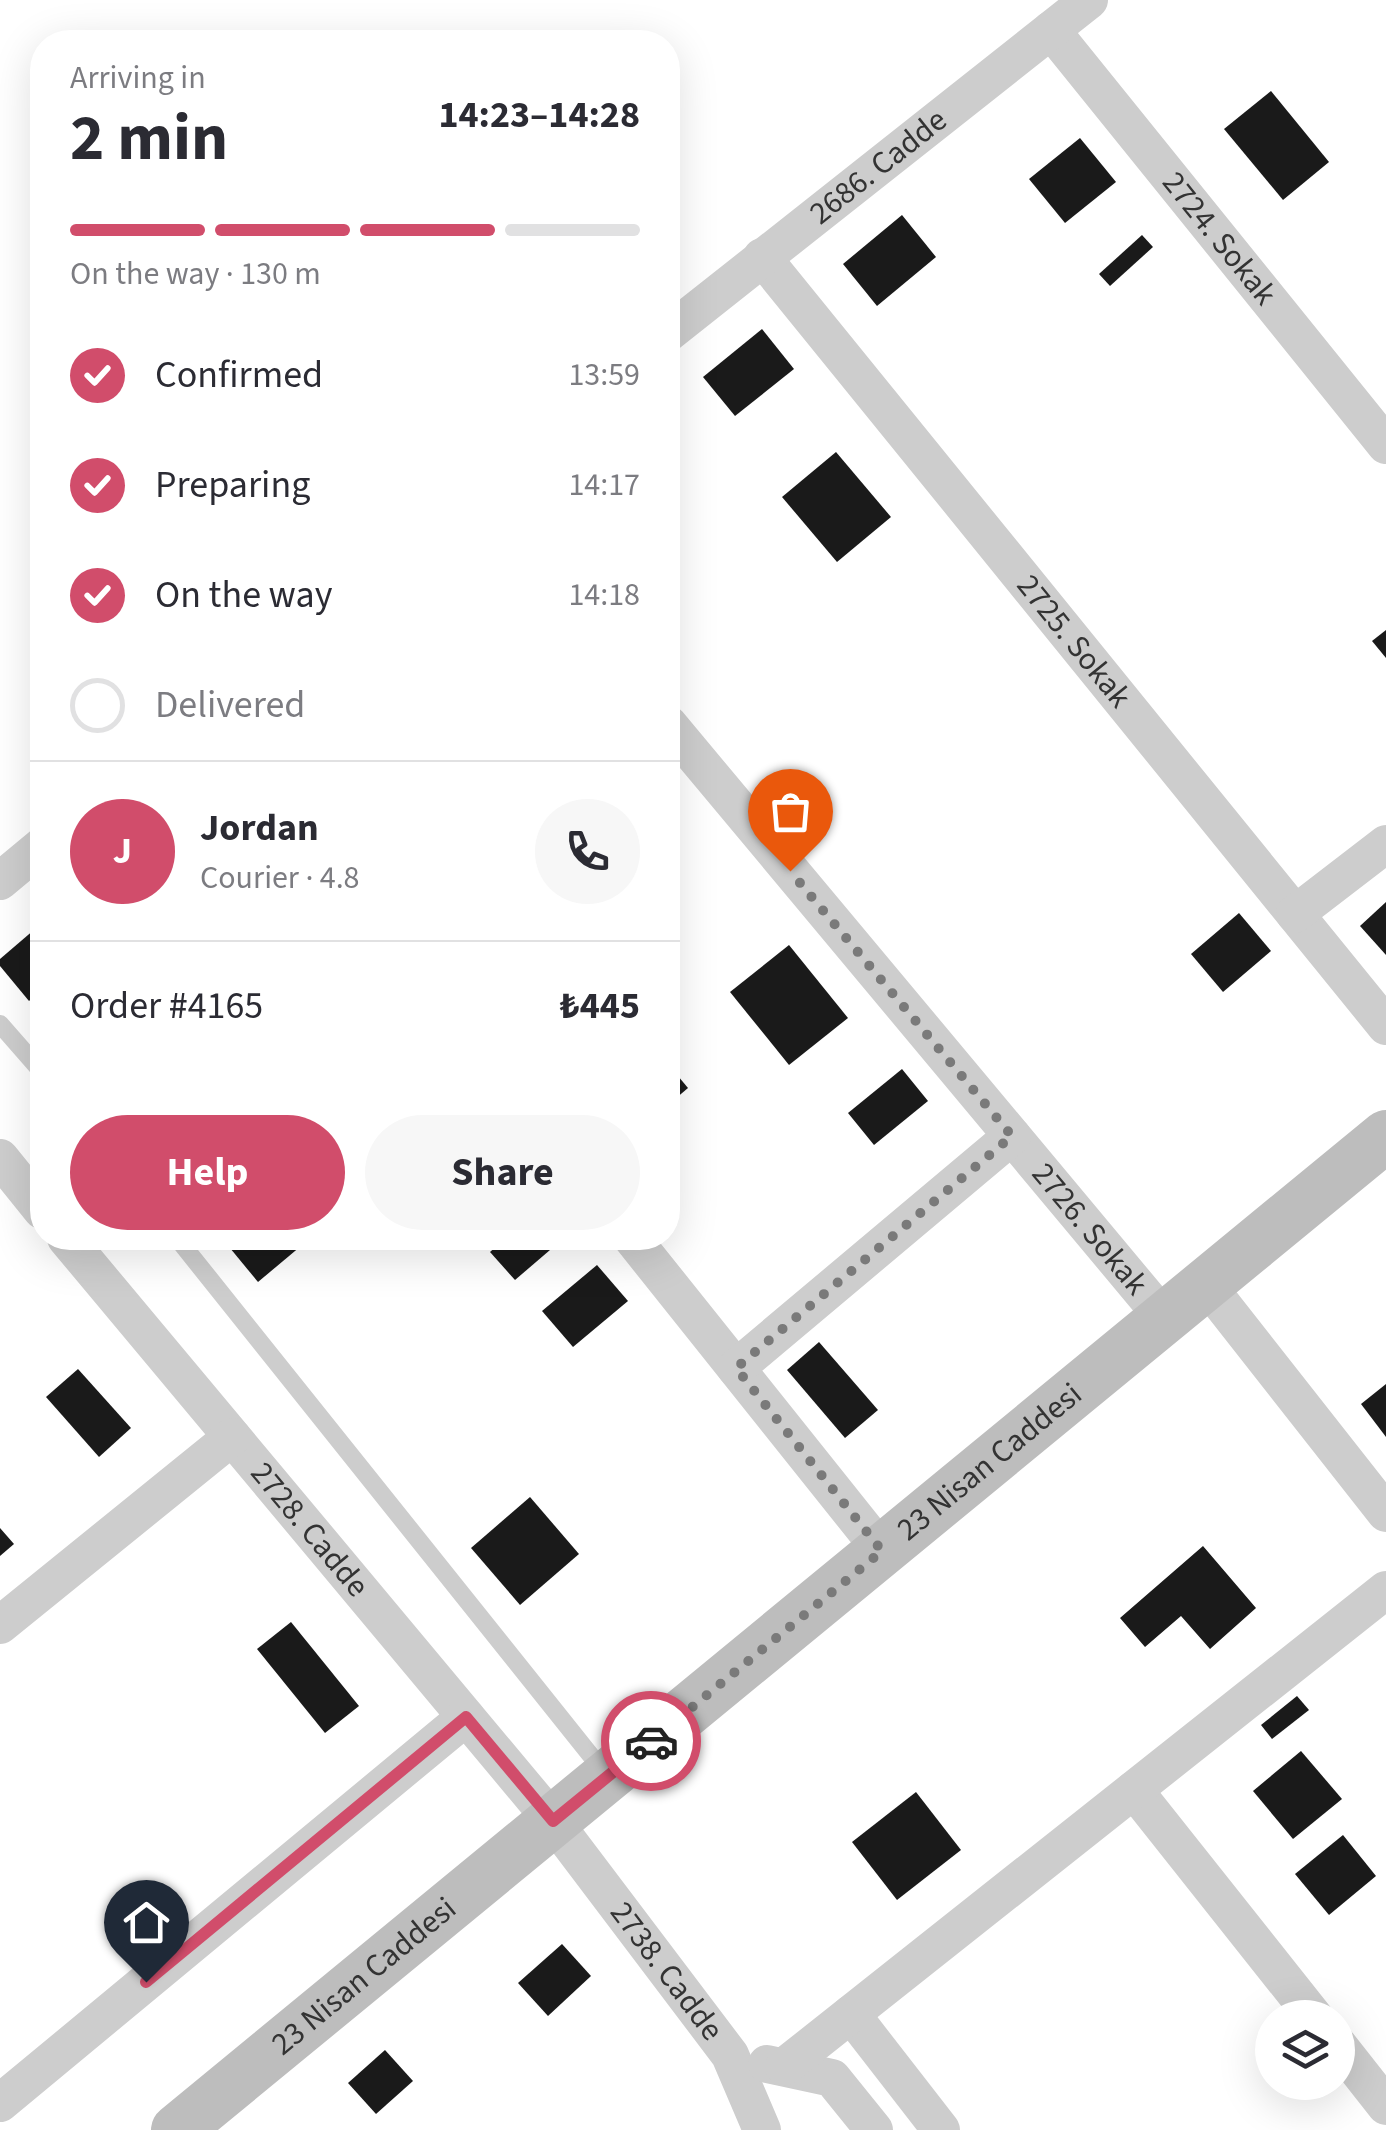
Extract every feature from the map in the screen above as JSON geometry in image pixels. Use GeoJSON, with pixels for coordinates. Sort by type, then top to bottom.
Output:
{"type":"FeatureCollection","features":[{"type":"Feature","properties":{"kind":"main road","name":"23 Nisan Caddesi"},"geometry":{"type":"LineString","coordinates":[[176,2130],[1386,1136]]}},
{"type":"Feature","properties":{"kind":"street","name":"2686. Cadde"},"geometry":{"type":"LineString","coordinates":[[680,323],[1089,0]]}},
{"type":"Feature","properties":{"kind":"street","name":"2724. Sokak"},"geometry":{"type":"LineString","coordinates":[[1051,30],[1386,445]]}},
{"type":"Feature","properties":{"kind":"street","name":"2725. Sokak"},"geometry":{"type":"LineString","coordinates":[[762,257],[1386,1026]]}},
{"type":"Feature","properties":{"kind":"street","name":"2726. Sokak"},"geometry":{"type":"LineString","coordinates":[[680,738],[1164,1318]]}},
{"type":"Feature","properties":{"kind":"street"},"geometry":{"type":"LineString","coordinates":[[1296,914],[1386,844]]}},
{"type":"Feature","properties":{"kind":"street"},"geometry":{"type":"LineString","coordinates":[[0,880],[30,856]]}},
{"type":"Feature","properties":{"kind":"street"},"geometry":{"type":"LineString","coordinates":[[736,1368],[1012,1136]]}},
{"type":"Feature","properties":{"kind":"street"},"geometry":{"type":"LineString","coordinates":[[2,1165],[30,1196]]}},
{"type":"Feature","properties":{"kind":"street","name":"2728. Cadde"},"geometry":{"type":"LineString","coordinates":[[76,1250],[553,1821]]}},
{"type":"Feature","properties":{"kind":"street"},"geometry":{"type":"LineString","coordinates":[[642,1250],[882,1551]]}},
{"type":"Feature","properties":{"kind":"street"},"geometry":{"type":"LineString","coordinates":[[1206,1284],[1386,1513]]}},
{"type":"Feature","properties":{"kind":"street"},"geometry":{"type":"LineString","coordinates":[[0,1626],[232,1437]]}},
{"type":"Feature","properties":{"kind":"street"},"geometry":{"type":"LineString","coordinates":[[784,2068],[1386,1590]]}},
{"type":"Feature","properties":{"kind":"street"},"geometry":{"type":"LineString","coordinates":[[0,2103],[466,1717]]}},
{"type":"Feature","properties":{"kind":"street"},"geometry":{"type":"LineString","coordinates":[[1134,1790],[1301,2000]]}},
{"type":"Feature","properties":{"kind":"street","name":"2738. Cadde"},"geometry":{"type":"LineString","coordinates":[[553,1821],[730,2056],[762,2130]]}},
{"type":"Feature","properties":{"kind":"street"},"geometry":{"type":"LineString","coordinates":[[851,2014],[941,2130]]}},
{"type":"Feature","properties":{"kind":"street"},"geometry":{"type":"LineString","coordinates":[[730,2056],[832,2078],[874,2130]]}},
{"type":"Feature","properties":{"kind":"street"},"geometry":{"type":"LineString","coordinates":[[1355,2067],[1386,2106]]}},
{"type":"Feature","properties":{"kind":"lane"},"geometry":{"type":"LineString","coordinates":[[0,1024],[30,1058]]}},
{"type":"Feature","properties":{"kind":"lane"},"geometry":{"type":"LineString","coordinates":[[186,1250],[608,1776]]}},
{"type":"Feature","properties":{"kind":"building"},"geometry":{"type":"Polygon","coordinates":[[[1271,91],[1329,162],[1283,200],[1224,129],[1271,91]]]}},
{"type":"Feature","properties":{"kind":"building"},"geometry":{"type":"Polygon","coordinates":[[[1080,138],[1116,182],[1065,223],[1029,179],[1080,138]]]}},
{"type":"Feature","properties":{"kind":"building"},"geometry":{"type":"Polygon","coordinates":[[[902,215],[936,257],[877,306],[843,264],[902,215]]]}},
{"type":"Feature","properties":{"kind":"building"},"geometry":{"type":"Polygon","coordinates":[[[1142,235],[1153,247],[1110,286],[1099,274],[1142,235]]]}},
{"type":"Feature","properties":{"kind":"building"},"geometry":{"type":"Polygon","coordinates":[[[762,329],[794,369],[735,416],[703,377],[762,329]]]}},
{"type":"Feature","properties":{"kind":"building"},"geometry":{"type":"Polygon","coordinates":[[[836,452],[891,517],[837,562],[782,497],[836,452]]]}},
{"type":"Feature","properties":{"kind":"building"},"geometry":{"type":"Polygon","coordinates":[[[1386,630],[1386,658],[1372,641],[1386,630]]]}},
{"type":"Feature","properties":{"kind":"building"},"geometry":{"type":"Polygon","coordinates":[[[1386,902],[1386,955],[1360,926],[1386,902]]]}},
{"type":"Feature","properties":{"kind":"building"},"geometry":{"type":"Polygon","coordinates":[[[1239,913],[1271,951],[1223,992],[1191,954],[1239,913]]]}},
{"type":"Feature","properties":{"kind":"building"},"geometry":{"type":"Polygon","coordinates":[[[30,933],[29,1001],[0,966],[0,959],[30,933]]]}},
{"type":"Feature","properties":{"kind":"building"},"geometry":{"type":"Polygon","coordinates":[[[789,945],[848,1018],[789,1065],[730,992],[789,945]]]}},
{"type":"Feature","properties":{"kind":"building"},"geometry":{"type":"Polygon","coordinates":[[[902,1069],[928,1101],[874,1145],[848,1113],[902,1069]]]}},
{"type":"Feature","properties":{"kind":"building"},"geometry":{"type":"Polygon","coordinates":[[[680,1078],[688,1088],[680,1095],[680,1078]]]}},
{"type":"Feature","properties":{"kind":"building"},"geometry":{"type":"Polygon","coordinates":[[[232,1250],[296,1250],[258,1282],[232,1250]]]}},
{"type":"Feature","properties":{"kind":"building"},"geometry":{"type":"Polygon","coordinates":[[[492,1250],[550,1250],[515,1280],[490,1252],[492,1250]]]}},
{"type":"Feature","properties":{"kind":"building"},"geometry":{"type":"Polygon","coordinates":[[[597,1265],[628,1301],[573,1347],[542,1311],[597,1265]]]}},
{"type":"Feature","properties":{"kind":"building"},"geometry":{"type":"Polygon","coordinates":[[[819,1342],[878,1410],[845,1438],[787,1370],[819,1342]]]}},
{"type":"Feature","properties":{"kind":"building"},"geometry":{"type":"Polygon","coordinates":[[[78,1369],[131,1428],[99,1457],[46,1397],[78,1369]]]}},
{"type":"Feature","properties":{"kind":"building"},"geometry":{"type":"Polygon","coordinates":[[[1386,1384],[1386,1437],[1361,1404],[1386,1384]]]}},
{"type":"Feature","properties":{"kind":"building"},"geometry":{"type":"Polygon","coordinates":[[[530,1497],[579,1554],[520,1605],[471,1548],[530,1497]]]}},
{"type":"Feature","properties":{"kind":"building"},"geometry":{"type":"Polygon","coordinates":[[[0,1528],[14,1544],[0,1556],[0,1528]]]}},
{"type":"Feature","properties":{"kind":"building"},"geometry":{"type":"Polygon","coordinates":[[[1203,1546],[1256,1608],[1210,1649],[1181,1616],[1145,1647],[1120,1618],[1203,1546]]]}},
{"type":"Feature","properties":{"kind":"building"},"geometry":{"type":"Polygon","coordinates":[[[291,1622],[359,1706],[325,1733],[257,1649],[291,1622]]]}},
{"type":"Feature","properties":{"kind":"building"},"geometry":{"type":"Polygon","coordinates":[[[1297,1696],[1309,1710],[1272,1739],[1261,1725],[1297,1696]]]}},
{"type":"Feature","properties":{"kind":"building"},"geometry":{"type":"Polygon","coordinates":[[[1301,1751],[1342,1799],[1293,1839],[1253,1791],[1301,1751]]]}},
{"type":"Feature","properties":{"kind":"building"},"geometry":{"type":"Polygon","coordinates":[[[916,1792],[961,1850],[897,1900],[852,1842],[916,1792]]]}},
{"type":"Feature","properties":{"kind":"building"},"geometry":{"type":"Polygon","coordinates":[[[1343,1835],[1376,1876],[1329,1915],[1295,1874],[1343,1835]]]}},
{"type":"Feature","properties":{"kind":"building"},"geometry":{"type":"Polygon","coordinates":[[[562,1944],[591,1976],[548,2016],[518,1983],[562,1944]]]}},
{"type":"Feature","properties":{"kind":"building"},"geometry":{"type":"Polygon","coordinates":[[[385,2050],[413,2081],[376,2114],[348,2083],[385,2050]]]}},
{"type":"Feature","properties":{"kind":"way so far"},"geometry":{"type":"LineString","coordinates":[[651,1741],[882,1551],[736,1368],[1012,1136],[790,871]]}},
{"type":"Feature","properties":{"kind":"route"},"geometry":{"type":"LineString","coordinates":[[146,1982],[466,1717],[553,1821],[651,1741]]}}]}
